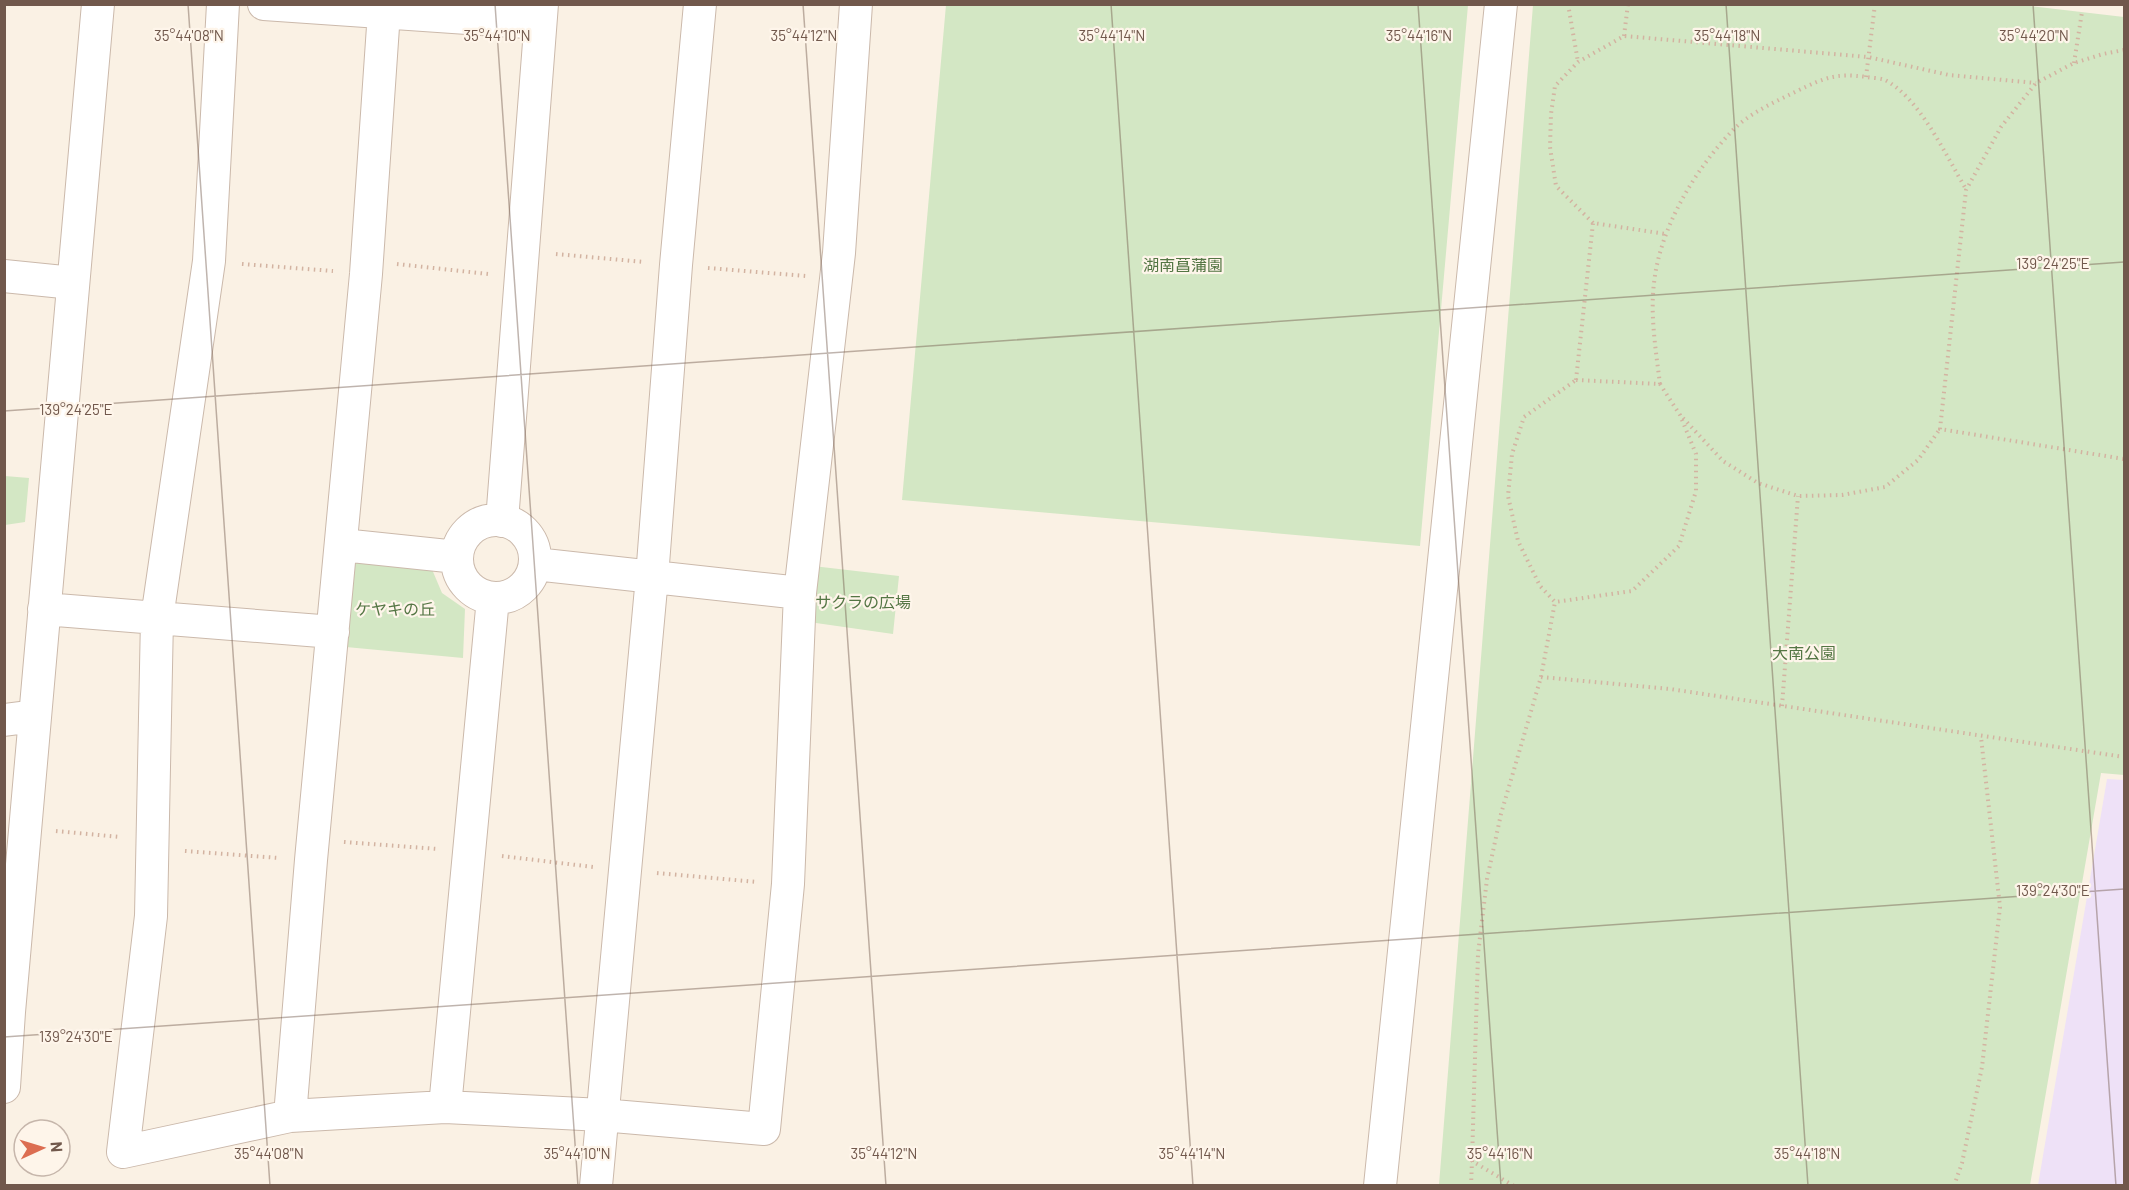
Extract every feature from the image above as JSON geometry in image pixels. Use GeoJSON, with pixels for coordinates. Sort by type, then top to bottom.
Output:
{"type":"FeatureCollection","features":[{"type":"Feature","properties":{"kind":"street"},"geometry":{"type":"LineString","coordinates":[[4,1087],[7,1012],[25,829],[20,718],[44,609],[98,4]]}},
{"type":"Feature","properties":{"kind":"street"},"geometry":{"type":"LineString","coordinates":[[223,4],[209,261],[157,618],[151,916],[123,1152],[290,1116],[445,1107],[602,1115],[764,1129],[788,884],[800,592],[836,278],[856,4]]}},
{"type":"Feature","properties":{"kind":"street"},"geometry":{"type":"LineString","coordinates":[[264,4],[384,12],[541,14],[502,521]]}},
{"type":"Feature","properties":{"kind":"street"},"geometry":{"type":"LineString","coordinates":[[597,1185],[652,577],[676,265],[700,4]]}},
{"type":"Feature","properties":{"kind":"street"},"geometry":{"type":"LineString","coordinates":[[1380,1185],[1501,4]]}},
{"type":"Feature","properties":{"kind":"street"},"geometry":{"type":"LineString","coordinates":[[290,1116],[311,860],[367,268],[384,12]]}},
{"type":"Feature","properties":{"kind":"street"},"geometry":{"type":"LineString","coordinates":[[4,276],[73,283]]}},
{"type":"Feature","properties":{"kind":"street"},"geometry":{"type":"LineString","coordinates":[[489,521],[502,521],[523,531],[530,541],[535,564],[525,585],[516,593],[493,598],[481,596],[463,580],[457,557],[460,544],[477,525],[489,521]]}},
{"type":"Feature","properties":{"kind":"street"},"geometry":{"type":"LineString","coordinates":[[342,545],[457,557]]}},
{"type":"Feature","properties":{"kind":"street"},"geometry":{"type":"LineString","coordinates":[[535,564],[800,592]]}},
{"type":"Feature","properties":{"kind":"street"},"geometry":{"type":"LineString","coordinates":[[445,1107],[493,598]]}},
{"type":"Feature","properties":{"kind":"street"},"geometry":{"type":"LineString","coordinates":[[44,609],[333,632]]}},
{"type":"Feature","properties":{"kind":"path"},"geometry":{"type":"LineString","coordinates":[[1568,4],[1578,62]]}},
{"type":"Feature","properties":{"kind":"path"},"geometry":{"type":"LineString","coordinates":[[1624,36],[1628,4]]}},
{"type":"Feature","properties":{"kind":"path"},"geometry":{"type":"LineString","coordinates":[[1866,77],[1875,4]]}},
{"type":"Feature","properties":{"kind":"path"},"geometry":{"type":"LineString","coordinates":[[2074,63],[2082,12]]}},
{"type":"Feature","properties":{"kind":"path"},"geometry":{"type":"LineString","coordinates":[[1666,234],[1593,222],[1556,186],[1550,147],[1555,86],[1578,62],[1624,36],[1868,57],[1949,75],[2036,83]]}},
{"type":"Feature","properties":{"kind":"path"},"geometry":{"type":"LineString","coordinates":[[1966,190],[1931,128],[1912,101],[1884,80],[1837,75],[1811,84],[1769,105],[1733,130],[1683,195],[1666,234],[1654,283],[1654,341],[1660,384],[1680,415],[1723,461],[1758,483],[1798,496],[1842,495],[1885,487],[1918,460],[1940,429],[1966,190],[2001,127],[2036,83],[2074,63],[2124,50]]}},
{"type":"Feature","properties":{"kind":"path"},"geometry":{"type":"LineString","coordinates":[[1576,380],[1593,222]]}},
{"type":"Feature","properties":{"kind":"path"},"geometry":{"type":"LineString","coordinates":[[209,261],[367,268],[522,264],[676,265],[836,278]]}},
{"type":"Feature","properties":{"kind":"path"},"geometry":{"type":"LineString","coordinates":[[1555,602],[1540,586],[1518,541],[1508,496],[1512,454],[1524,417],[1576,380],[1660,384]]}},
{"type":"Feature","properties":{"kind":"path"},"geometry":{"type":"LineString","coordinates":[[1555,602],[1632,591],[1679,546],[1696,491],[1696,454],[1680,415]]}},
{"type":"Feature","properties":{"kind":"path"},"geometry":{"type":"LineString","coordinates":[[1940,429],[2124,459]]}},
{"type":"Feature","properties":{"kind":"path"},"geometry":{"type":"LineString","coordinates":[[1782,706],[1798,496]]}},
{"type":"Feature","properties":{"kind":"path"},"geometry":{"type":"LineString","coordinates":[[1471,1185],[1478,954],[1487,879],[1501,814],[1541,677],[1555,602]]}},
{"type":"Feature","properties":{"kind":"path"},"geometry":{"type":"LineString","coordinates":[[1541,677],[1671,689],[2124,757]]}},
{"type":"Feature","properties":{"kind":"path"},"geometry":{"type":"LineString","coordinates":[[1954,1185],[1962,1163],[1982,1067],[2000,907],[1981,737]]}},
{"type":"Feature","properties":{"kind":"path"},"geometry":{"type":"LineString","coordinates":[[25,829],[311,860]]}},
{"type":"Feature","properties":{"kind":"path"},"geometry":{"type":"LineString","coordinates":[[626,871],[788,884]]}},
{"type":"Feature","properties":{"kind":"path"},"geometry":{"type":"LineString","coordinates":[[1472,1161],[1514,1185]]}},
{"type":"Feature","properties":{"kind":"shaded area"},"geometry":{"type":"Polygon","coordinates":[[[2107,779],[2124,780],[2124,1185],[2038,1185],[2107,779]]]}},
{"type":"Feature","properties":{"kind":"green space","name":"大南公園"},"geometry":{"type":"Polygon","coordinates":[[[2012,4],[2124,17],[2124,775],[2101,773],[2030,1185],[1439,1185],[1533,5],[2012,4]]]}},
{"type":"Feature","properties":{"kind":"green space","name":"湖南菖蒲園"},"geometry":{"type":"Polygon","coordinates":[[[946,5],[1468,5],[1420,546],[902,500],[946,5]]]}},
{"type":"Feature","properties":{"kind":"green space"},"geometry":{"type":"Polygon","coordinates":[[[5,476],[29,478],[25,522],[5,525],[5,476]]]}},
{"type":"Feature","properties":{"kind":"green space","name":"ケヤキの丘"},"geometry":{"type":"Polygon","coordinates":[[[353,559],[431,567],[442,593],[465,609],[463,658],[346,647],[353,559]]]}},
{"type":"Feature","properties":{"kind":"green space","name":"サクラの広場"},"geometry":{"type":"Polygon","coordinates":[[[813,566],[899,576],[893,634],[809,622],[813,566]]]}}]}
